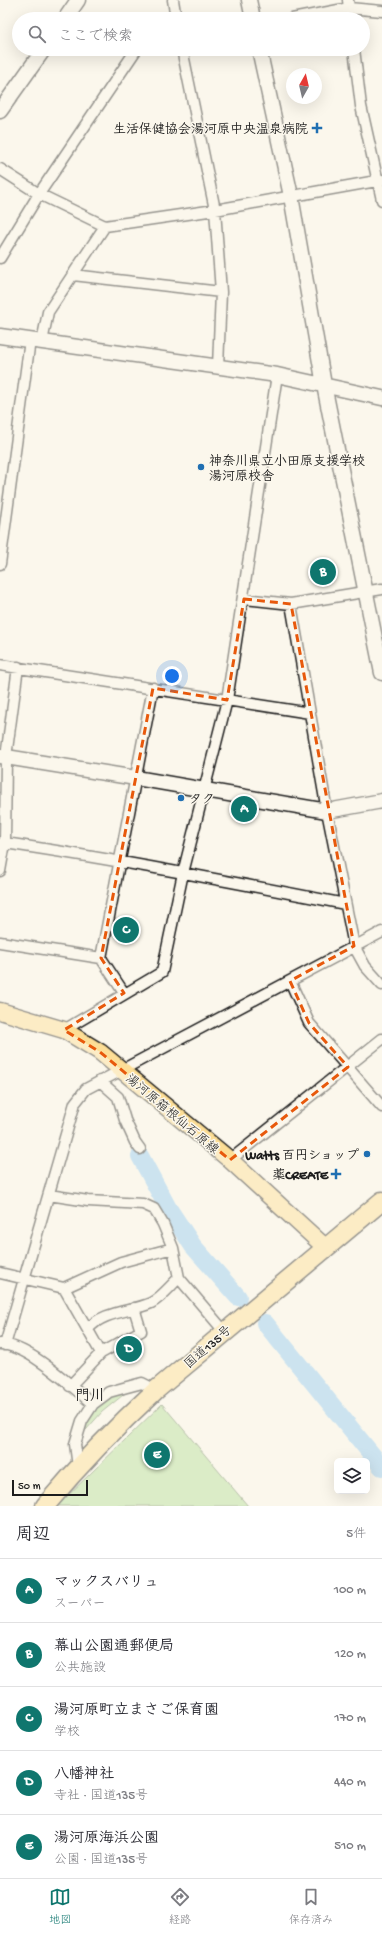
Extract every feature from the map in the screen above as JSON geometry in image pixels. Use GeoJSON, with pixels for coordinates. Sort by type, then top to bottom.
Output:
{"type":"FeatureCollection","features":[{"type":"Feature","properties":{"kind":"highway","name":"国道135号"},"geometry":{"type":"LineString","coordinates":[[45,1506],[78,1467],[156,1390],[224,1331],[382,1201]]}},
{"type":"Feature","properties":{"kind":"main road","name":"湯河原箱根仙石原線"},"geometry":{"type":"LineString","coordinates":[[0,1011],[64,1030],[100,1052],[230,1160],[301,1227],[325,1247]]}},
{"type":"Feature","properties":{"kind":"street"},"geometry":{"type":"LineString","coordinates":[[70,12],[78,0]]}},
{"type":"Feature","properties":{"kind":"street"},"geometry":{"type":"LineString","coordinates":[[173,0],[175,12]]}},
{"type":"Feature","properties":{"kind":"street"},"geometry":{"type":"LineString","coordinates":[[249,0],[252,12]]}},
{"type":"Feature","properties":{"kind":"street"},"geometry":{"type":"LineString","coordinates":[[318,12],[348,4],[382,10]]}},
{"type":"Feature","properties":{"kind":"street"},"geometry":{"type":"LineString","coordinates":[[0,111],[39,56]]}},
{"type":"Feature","properties":{"kind":"street"},"geometry":{"type":"LineString","coordinates":[[0,258],[39,194],[131,56]]}},
{"type":"Feature","properties":{"kind":"street"},"geometry":{"type":"LineString","coordinates":[[183,56],[215,210],[221,292],[218,367]]}},
{"type":"Feature","properties":{"kind":"street"},"geometry":{"type":"LineString","coordinates":[[261,56],[291,196],[324,385],[382,673]]}},
{"type":"Feature","properties":{"kind":"street"},"geometry":{"type":"LineString","coordinates":[[355,56],[361,106],[380,180],[382,200]]}},
{"type":"Feature","properties":{"kind":"street"},"geometry":{"type":"LineString","coordinates":[[0,169],[39,194],[105,226],[215,210],[380,180]]}},
{"type":"Feature","properties":{"kind":"street"},"geometry":{"type":"LineString","coordinates":[[0,564],[36,341],[48,312],[105,226]]}},
{"type":"Feature","properties":{"kind":"street"},"geometry":{"type":"LineString","coordinates":[[73,275],[221,292]]}},
{"type":"Feature","properties":{"kind":"street"},"geometry":{"type":"LineString","coordinates":[[0,336],[277,375],[382,398]]}},
{"type":"Feature","properties":{"kind":"street"},"geometry":{"type":"LineString","coordinates":[[64,1030],[124,993],[162,972],[183,873],[228,700],[277,375]]}},
{"type":"Feature","properties":{"kind":"street"},"geometry":{"type":"LineString","coordinates":[[244,599],[291,604],[382,589]]}},
{"type":"Feature","properties":{"kind":"street"},"geometry":{"type":"LineString","coordinates":[[291,604],[327,811],[354,946],[365,966],[382,985]]}},
{"type":"Feature","properties":{"kind":"street"},"geometry":{"type":"LineString","coordinates":[[0,665],[310,713]]}},
{"type":"Feature","properties":{"kind":"street"},"geometry":{"type":"LineString","coordinates":[[0,871],[2,844],[3,757],[18,667]]}},
{"type":"Feature","properties":{"kind":"street"},"geometry":{"type":"LineString","coordinates":[[124,993],[101,958],[153,688]]}},
{"type":"Feature","properties":{"kind":"street"},"geometry":{"type":"LineString","coordinates":[[3,757],[327,811],[382,801]]}},
{"type":"Feature","properties":{"kind":"street"},"geometry":{"type":"LineString","coordinates":[[2,844],[183,873],[345,904]]}},
{"type":"Feature","properties":{"kind":"street"},"geometry":{"type":"LineString","coordinates":[[93,1404],[43,1362],[2,1344],[49,1195],[75,1103],[86,1089],[100,1081],[122,1071],[382,932]]}},
{"type":"Feature","properties":{"kind":"street"},"geometry":{"type":"LineString","coordinates":[[0,942],[101,958]]}},
{"type":"Feature","properties":{"kind":"street"},"geometry":{"type":"LineString","coordinates":[[290,981],[309,1023],[382,1107]]}},
{"type":"Feature","properties":{"kind":"street"},"geometry":{"type":"LineString","coordinates":[[230,1160],[382,1039]]}},
{"type":"Feature","properties":{"kind":"street"},"geometry":{"type":"LineString","coordinates":[[100,1081],[118,1097],[125,1120],[135,1142],[140,1149]]}},
{"type":"Feature","properties":{"kind":"street"},"geometry":{"type":"LineString","coordinates":[[49,1195],[88,1201],[143,1204],[154,1209],[163,1224],[173,1248],[179,1278],[224,1331]]}},
{"type":"Feature","properties":{"kind":"street"},"geometry":{"type":"LineString","coordinates":[[0,1273],[64,1288],[121,1262],[173,1248]]}},
{"type":"Feature","properties":{"kind":"street"},"geometry":{"type":"LineString","coordinates":[[88,1329],[92,1324],[103,1318],[151,1302],[179,1278]]}},
{"type":"Feature","properties":{"kind":"street"},"geometry":{"type":"LineString","coordinates":[[64,1288],[101,1353]]}},
{"type":"Feature","properties":{"kind":"street"},"geometry":{"type":"LineString","coordinates":[[70,1386],[101,1353],[141,1331],[134,1308]]}},
{"type":"Feature","properties":{"kind":"street"},"geometry":{"type":"LineString","coordinates":[[78,1467],[74,1444],[82,1421],[93,1404],[109,1392],[142,1383],[156,1390]]}},
{"type":"Feature","properties":{"kind":"highlighted area"},"geometry":{"type":"Polygon","coordinates":[[[244,599],[291,604],[354,946],[290,981],[309,1023],[348,1067],[230,1160],[100,1052],[64,1030],[124,993],[101,958],[153,688],[227,700],[244,599]]]}},
{"type":"Feature","properties":{"kind":"green space"},"geometry":{"type":"Polygon","coordinates":[[[133,1387],[102,1412],[78,1439],[88,1418],[103,1400],[120,1391],[133,1387]]]}},
{"type":"Feature","properties":{"kind":"green space"},"geometry":{"type":"Polygon","coordinates":[[[162,1404],[248,1506],[57,1506],[162,1404]]]}},
{"type":"Feature","properties":{"kind":"waterway"},"geometry":{"type":"LineString","coordinates":[[140,1156],[168,1208],[193,1246],[238,1297]]}},
{"type":"Feature","properties":{"kind":"waterway"},"geometry":{"type":"LineString","coordinates":[[265,1323],[382,1467]]}},
{"type":"Feature","properties":{"kind":"place","name":"生活保健協会湯河原中央温泉病院"},"geometry":{"type":"Point","coordinates":[317,128]}},
{"type":"Feature","properties":{"kind":"place","name":"神奈川県立小田原支援学校 湯河原校舎"},"geometry":{"type":"Point","coordinates":[201,467]}},
{"type":"Feature","properties":{"kind":"place","name":"幕山公園通郵便局"},"geometry":{"type":"Point","coordinates":[323,572]}},
{"type":"Feature","properties":{"kind":"place","name":"タク"},"geometry":{"type":"Point","coordinates":[181,798]}},
{"type":"Feature","properties":{"kind":"place","name":"マックスバリュ"},"geometry":{"type":"Point","coordinates":[244,809]}},
{"type":"Feature","properties":{"kind":"place","name":"湯河原町立まさご保育園"},"geometry":{"type":"Point","coordinates":[126,930]}},
{"type":"Feature","properties":{"kind":"place","name":"Watts 百円ショップ"},"geometry":{"type":"Point","coordinates":[367,1154]}},
{"type":"Feature","properties":{"kind":"place","name":"薬CREATE"},"geometry":{"type":"Point","coordinates":[336,1174]}},
{"type":"Feature","properties":{"kind":"place","name":"八幡神社"},"geometry":{"type":"Point","coordinates":[129,1349]}},
{"type":"Feature","properties":{"kind":"place","name":"湯河原海浜公園"},"geometry":{"type":"Point","coordinates":[157,1455]}},
{"type":"Feature","properties":{"kind":"district","name":"門川"},"geometry":{"type":"Point","coordinates":[90,1395]}}]}
